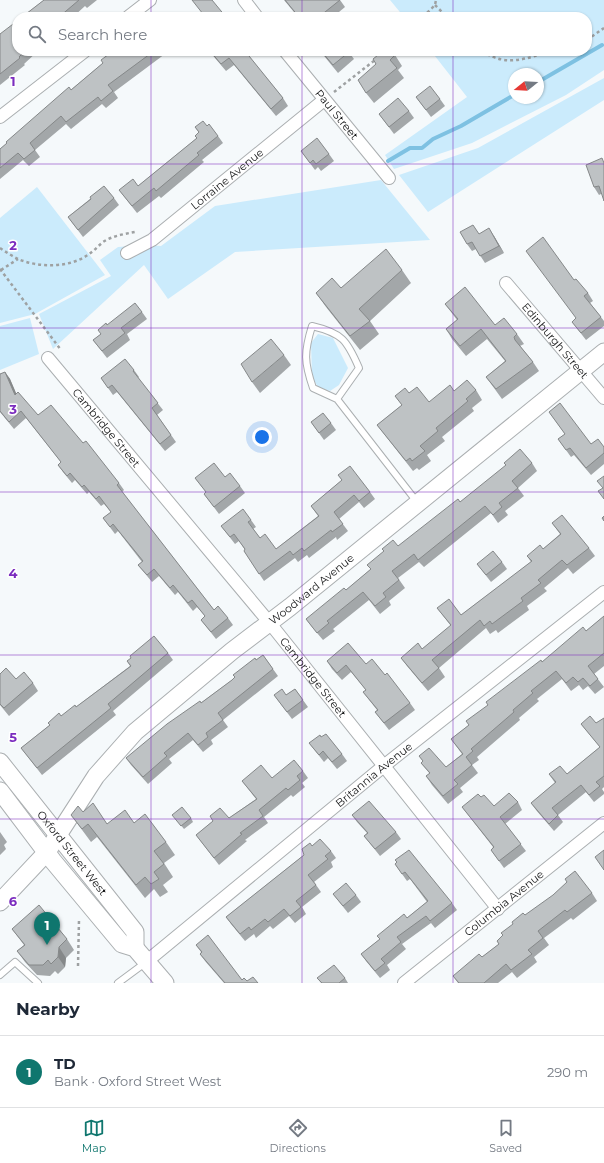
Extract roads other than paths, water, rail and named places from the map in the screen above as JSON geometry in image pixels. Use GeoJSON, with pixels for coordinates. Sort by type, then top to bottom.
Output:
{"type":"FeatureCollection","features":[{"type":"Feature","properties":{"kind":"street"},"geometry":{"type":"LineString","coordinates":[[134,12],[150,0]]}},
{"type":"Feature","properties":{"kind":"street"},"geometry":{"type":"LineString","coordinates":[[244,0],[254,12]]}},
{"type":"Feature","properties":{"kind":"street"},"geometry":{"type":"LineString","coordinates":[[0,118],[79,56]]}},
{"type":"Feature","properties":{"kind":"street","name":"Paul Street"},"geometry":{"type":"LineString","coordinates":[[289,56],[389,178]]}},
{"type":"Feature","properties":{"kind":"street","name":"Lorraine Avenue"},"geometry":{"type":"LineString","coordinates":[[127,253],[152,240],[324,100]]}},
{"type":"Feature","properties":{"kind":"street","name":"Edinburgh Street"},"geometry":{"type":"LineString","coordinates":[[506,283],[604,398]]}},
{"type":"Feature","properties":{"kind":"street","name":"Woodward Avenue"},"geometry":{"type":"LineString","coordinates":[[0,902],[47,852],[96,776],[135,732],[604,352]]}},
{"type":"Feature","properties":{"kind":"street","name":"Cambridge Street"},"geometry":{"type":"LineString","coordinates":[[48,358],[269,622],[385,765],[498,909]]}},
{"type":"Feature","properties":{"kind":"street","name":"Britannia Avenue"},"geometry":{"type":"LineString","coordinates":[[146,962],[385,765],[604,592]]}},
{"type":"Feature","properties":{"kind":"street","name":"Oxford Street West"},"geometry":{"type":"LineString","coordinates":[[0,762],[38,809],[58,837],[135,932],[135,948]]}},
{"type":"Feature","properties":{"kind":"street","name":"Oxford Street West"},"geometry":{"type":"LineString","coordinates":[[0,791],[47,852],[122,944],[135,948],[165,983]]}},
{"type":"Feature","properties":{"kind":"street","name":"Columbia Avenue"},"geometry":{"type":"LineString","coordinates":[[404,983],[604,823]]}},
{"type":"Feature","properties":{"kind":"lane"},"geometry":{"type":"LineString","coordinates":[[337,400],[358,368],[350,346],[332,331],[312,326],[305,347],[306,369],[313,388],[337,400],[417,502]]}},
{"type":"Feature","properties":{"kind":"lane"},"geometry":{"type":"LineString","coordinates":[[0,976],[15,962],[38,983]]}},
{"type":"Feature","properties":{"kind":"lane"},"geometry":{"type":"LineString","coordinates":[[118,983],[146,962]]}},
{"type":"Feature","properties":{"kind":"waterway"},"geometry":{"type":"LineString","coordinates":[[592,51],[602,45]]}},
{"type":"Feature","properties":{"kind":"waterway"},"geometry":{"type":"LineString","coordinates":[[544,79],[583,56]]}},
{"type":"Feature","properties":{"kind":"waterway"},"geometry":{"type":"LineString","coordinates":[[388,161],[410,148],[422,148],[433,139],[461,126],[508,99]]}},
{"type":"Feature","properties":{"kind":"place","name":"TD"},"geometry":{"type":"Point","coordinates":[47,945]}}]}
